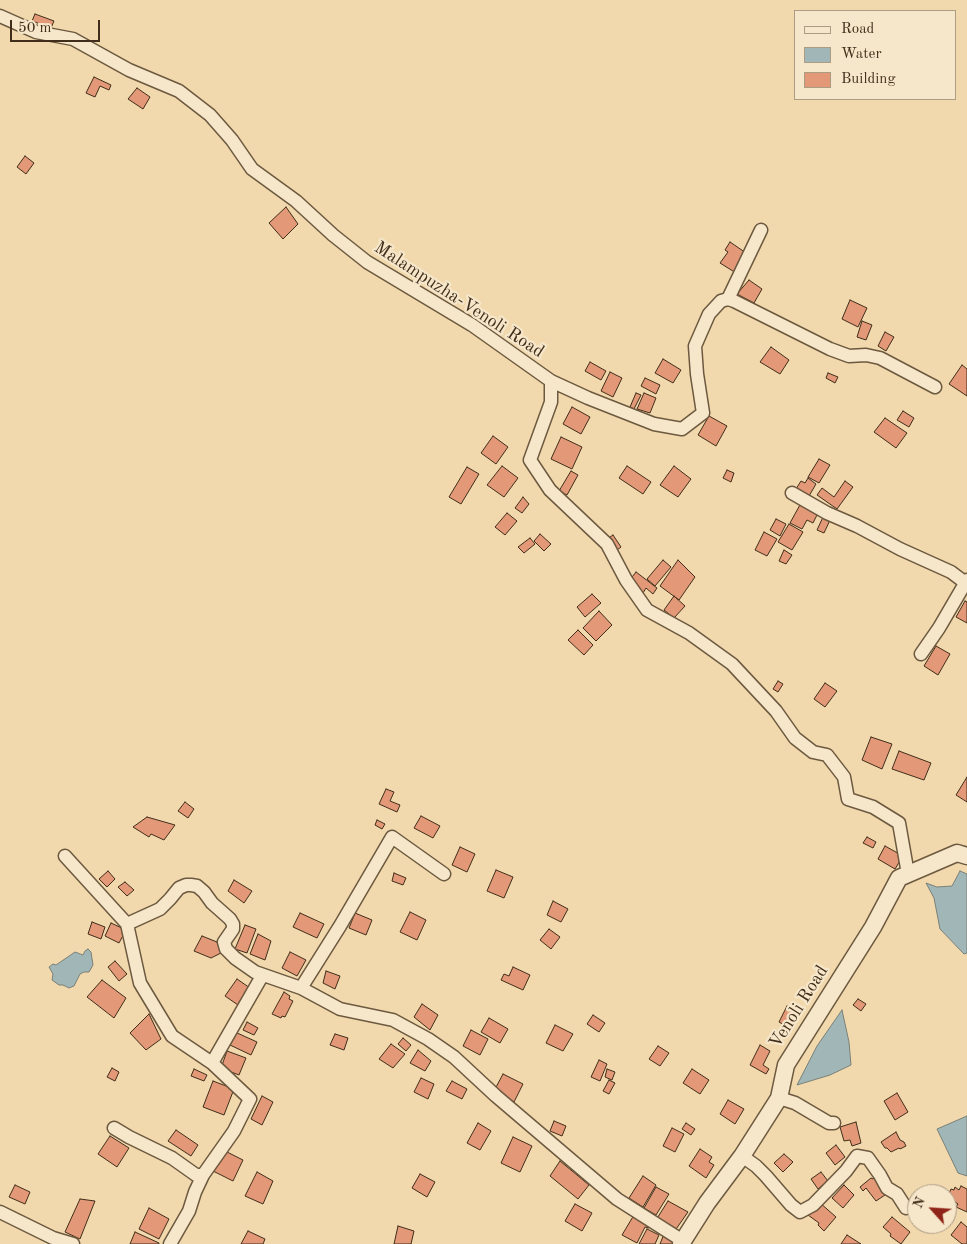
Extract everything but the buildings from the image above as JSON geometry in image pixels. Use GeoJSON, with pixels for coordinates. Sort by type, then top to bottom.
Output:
{"type":"FeatureCollection","features":[{"type":"Feature","properties":{"kind":"street","name":"Malampuzha-Venoli Road"},"geometry":{"type":"LineString","coordinates":[[0,16],[36,32],[73,39],[128,70],[179,92],[210,115],[232,140],[252,169],[296,200],[333,235],[367,262],[472,325],[551,381],[551,402],[530,460],[550,490],[607,544],[626,580],[648,610],[689,633],[732,664],[776,711],[795,738],[813,752],[827,755],[844,777],[848,799],[872,807],[899,823],[908,874]]}},
{"type":"Feature","properties":{"kind":"street"},"geometry":{"type":"LineString","coordinates":[[728,299],[761,230]]}},
{"type":"Feature","properties":{"kind":"street"},"geometry":{"type":"LineString","coordinates":[[551,381],[654,424],[682,429],[703,413],[695,346],[710,314],[721,301],[728,299],[830,349],[849,356],[866,355],[880,358],[935,387]]}},
{"type":"Feature","properties":{"kind":"street"},"geometry":{"type":"LineString","coordinates":[[792,493],[827,513],[951,572],[966,582],[922,654]]}},
{"type":"Feature","properties":{"kind":"street"},"geometry":{"type":"LineString","coordinates":[[301,988],[392,837],[444,874]]}},
{"type":"Feature","properties":{"kind":"street","name":"Venoli Road"},"geometry":{"type":"LineString","coordinates":[[682,1242],[707,1203],[742,1156],[779,1098],[786,1065],[873,927],[899,878],[958,853],[967,856]]}},
{"type":"Feature","properties":{"kind":"street"},"geometry":{"type":"LineString","coordinates":[[65,856],[127,924],[140,983],[172,1036],[212,1063],[250,1099],[234,1131],[194,1192],[189,1212],[170,1244]]}},
{"type":"Feature","properties":{"kind":"street"},"geometry":{"type":"LineString","coordinates":[[127,924],[160,909],[179,888],[186,885],[197,886],[233,924],[224,942],[226,949],[254,972],[301,988],[340,1009],[393,1020],[428,1039],[454,1057],[496,1096],[617,1199],[682,1242]]}},
{"type":"Feature","properties":{"kind":"street"},"geometry":{"type":"LineString","coordinates":[[212,1063],[262,976]]}},
{"type":"Feature","properties":{"kind":"street"},"geometry":{"type":"LineString","coordinates":[[779,1098],[795,1103],[829,1123],[834,1123]]}},
{"type":"Feature","properties":{"kind":"street"},"geometry":{"type":"LineString","coordinates":[[114,1128],[172,1158],[196,1175],[204,1175]]}},
{"type":"Feature","properties":{"kind":"street"},"geometry":{"type":"LineString","coordinates":[[742,1156],[756,1166],[791,1205],[800,1212],[813,1205],[858,1156],[868,1158],[887,1188],[897,1194],[906,1208]]}},
{"type":"Feature","properties":{"kind":"street"},"geometry":{"type":"LineString","coordinates":[[0,1212],[52,1241],[73,1244]]}},
{"type":"Feature","properties":{"kind":"water"},"geometry":{"type":"Polygon","coordinates":[[[960,871],[967,874],[967,953],[964,954],[940,929],[934,898],[926,883],[937,887],[952,886],[960,871]]]}},
{"type":"Feature","properties":{"kind":"water"},"geometry":{"type":"Polygon","coordinates":[[[88,949],[91,952],[93,965],[89,972],[80,974],[74,986],[69,988],[59,985],[52,980],[53,974],[49,967],[53,964],[56,965],[75,952],[83,955],[88,949]]]}},
{"type":"Feature","properties":{"kind":"water"},"geometry":{"type":"Polygon","coordinates":[[[842,1010],[849,1042],[851,1065],[830,1075],[797,1085],[817,1046],[842,1010]]]}},
{"type":"Feature","properties":{"kind":"water"},"geometry":{"type":"Polygon","coordinates":[[[967,1116],[967,1176],[958,1173],[937,1129],[967,1116]]]}}]}
